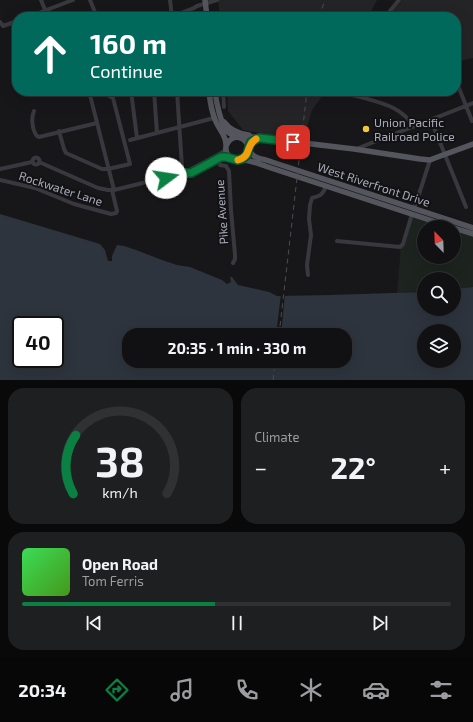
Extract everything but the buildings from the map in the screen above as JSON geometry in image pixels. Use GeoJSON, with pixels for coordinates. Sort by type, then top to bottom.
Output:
{"type":"FeatureCollection","features":[{"type":"Feature","properties":{"kind":"main road"},"geometry":{"type":"LineString","coordinates":[[205,2],[206,12]]}},
{"type":"Feature","properties":{"kind":"main road"},"geometry":{"type":"LineString","coordinates":[[210,96],[214,118],[224,135],[227,154],[234,160],[245,160],[413,212],[433,220]]}},
{"type":"Feature","properties":{"kind":"main road"},"geometry":{"type":"LineString","coordinates":[[216,96],[225,129],[232,135],[246,141],[249,148]]}},
{"type":"Feature","properties":{"kind":"main road"},"geometry":{"type":"LineString","coordinates":[[222,118],[227,126],[234,131],[241,134],[253,135],[259,138]]}},
{"type":"Feature","properties":{"kind":"main road"},"geometry":{"type":"LineString","coordinates":[[226,149],[227,143],[230,139],[236,137],[253,137],[430,160],[473,144]]}},
{"type":"Feature","properties":{"kind":"main road"},"geometry":{"type":"LineString","coordinates":[[240,160],[245,157],[252,142],[259,138]]}},
{"type":"Feature","properties":{"kind":"main road","name":"West Riverfront Drive"},"geometry":{"type":"LineString","coordinates":[[249,148],[254,157],[413,212],[473,228]]}},
{"type":"Feature","properties":{"kind":"main road"},"geometry":{"type":"LineString","coordinates":[[461,230],[473,234]]}},
{"type":"Feature","properties":{"kind":"street"},"geometry":{"type":"LineString","coordinates":[[41,0],[45,10]]}},
{"type":"Feature","properties":{"kind":"street"},"geometry":{"type":"LineString","coordinates":[[40,12],[73,0]]}},
{"type":"Feature","properties":{"kind":"street"},"geometry":{"type":"LineString","coordinates":[[90,0],[95,12]]}},
{"type":"Feature","properties":{"kind":"street"},"geometry":{"type":"LineString","coordinates":[[170,0],[171,12]]}},
{"type":"Feature","properties":{"kind":"street"},"geometry":{"type":"LineString","coordinates":[[182,12],[205,2],[217,0]]}},
{"type":"Feature","properties":{"kind":"street"},"geometry":{"type":"LineString","coordinates":[[389,12],[400,0]]}},
{"type":"Feature","properties":{"kind":"street"},"geometry":{"type":"LineString","coordinates":[[0,22],[5,26],[12,23]]}},
{"type":"Feature","properties":{"kind":"street"},"geometry":{"type":"LineString","coordinates":[[461,92],[472,121]]}},
{"type":"Feature","properties":{"kind":"street"},"geometry":{"type":"LineString","coordinates":[[90,96],[113,190]]}},
{"type":"Feature","properties":{"kind":"street"},"geometry":{"type":"LineString","coordinates":[[59,131],[66,153],[102,169],[130,164],[113,98],[109,96]]}},
{"type":"Feature","properties":{"kind":"street"},"geometry":{"type":"LineString","coordinates":[[131,96],[137,138]]}},
{"type":"Feature","properties":{"kind":"street"},"geometry":{"type":"LineString","coordinates":[[154,96],[157,133]]}},
{"type":"Feature","properties":{"kind":"street"},"geometry":{"type":"LineString","coordinates":[[177,96],[182,167],[184,173]]}},
{"type":"Feature","properties":{"kind":"street"},"geometry":{"type":"LineString","coordinates":[[223,96],[224,107]]}},
{"type":"Feature","properties":{"kind":"street"},"geometry":{"type":"LineString","coordinates":[[358,96],[387,105],[409,119],[413,126]]}},
{"type":"Feature","properties":{"kind":"street"},"geometry":{"type":"LineString","coordinates":[[372,96],[372,100]]}},
{"type":"Feature","properties":{"kind":"street"},"geometry":{"type":"LineString","coordinates":[[354,149],[473,103]]}},
{"type":"Feature","properties":{"kind":"street"},"geometry":{"type":"LineString","coordinates":[[34,111],[32,114],[33,133],[37,136],[97,123]]}},
{"type":"Feature","properties":{"kind":"street"},"geometry":{"type":"LineString","coordinates":[[130,140],[214,118]]}},
{"type":"Feature","properties":{"kind":"street"},"geometry":{"type":"LineString","coordinates":[[431,120],[466,207]]}},
{"type":"Feature","properties":{"kind":"street"},"geometry":{"type":"LineString","coordinates":[[184,173],[220,154],[226,149]]}},
{"type":"Feature","properties":{"kind":"street"},"geometry":{"type":"LineString","coordinates":[[0,169],[32,162],[36,165],[39,162],[98,188],[113,190],[184,173],[191,173],[219,158],[231,158]]}},
{"type":"Feature","properties":{"kind":"street"},"geometry":{"type":"LineString","coordinates":[[337,241],[400,247],[403,244],[430,160]]}},
{"type":"Feature","properties":{"kind":"street","name":"Pike Avenue"},"geometry":{"type":"LineString","coordinates":[[220,165],[226,166],[229,171],[235,255],[234,263]]}},
{"type":"Feature","properties":{"kind":"street","name":"Rockwater Lane"},"geometry":{"type":"LineString","coordinates":[[0,180],[35,188],[74,204],[111,214],[116,213],[117,211],[113,190]]}},
{"type":"Feature","properties":{"kind":"street"},"geometry":{"type":"LineString","coordinates":[[308,275],[307,265],[311,235],[309,219],[310,205],[312,198],[321,195],[326,186]]}},
{"type":"Feature","properties":{"kind":"shaded area"},"geometry":{"type":"Polygon","coordinates":[[[218,0],[377,0],[371,12],[219,12],[218,0]]]}},
{"type":"Feature","properties":{"kind":"shaded area"},"geometry":{"type":"Polygon","coordinates":[[[402,0],[473,0],[473,58],[461,61],[461,12],[391,12],[402,0]]]}},
{"type":"Feature","properties":{"kind":"shaded area"},"geometry":{"type":"Polygon","coordinates":[[[227,96],[322,96],[312,110],[306,139],[294,137],[293,139],[243,130],[228,111],[227,96]]]}},
{"type":"Feature","properties":{"kind":"shaded area"},"geometry":{"type":"Polygon","coordinates":[[[0,214],[100,244],[105,250],[108,261],[112,261],[112,256],[117,245],[124,246],[177,265],[190,267],[222,280],[227,284],[231,282],[230,277],[232,277],[238,285],[269,292],[277,296],[417,292],[417,316],[461,316],[461,288],[473,287],[473,380],[0,380],[0,214]]]}},
{"type":"Feature","properties":{"kind":"shaded area"},"geometry":{"type":"Polygon","coordinates":[[[412,214],[430,220],[417,220],[417,264],[461,264],[461,230],[473,234],[473,287],[461,288],[461,272],[417,272],[417,292],[397,293],[401,246],[412,214]]]}},
{"type":"Feature","properties":{"kind":"pier"},"geometry":{"type":"Polygon","coordinates":[[[281,294],[285,294],[282,328],[277,328],[281,294]]]}},
{"type":"Feature","properties":{"kind":"railway"},"geometry":{"type":"LineString","coordinates":[[321,12],[325,0]]}},
{"type":"Feature","properties":{"kind":"railway"},"geometry":{"type":"LineString","coordinates":[[280,328],[306,96]]}},
{"type":"Feature","properties":{"kind":"railway"},"geometry":{"type":"LineString","coordinates":[[273,380],[274,368]]}},
{"type":"Feature","properties":{"kind":"slow traffic"},"geometry":{"type":"LineString","coordinates":[[238,160],[247,155],[250,145],[256,139]]}},
{"type":"Feature","properties":{"kind":"place","name":"Union Pacific Railroad Police"},"geometry":{"type":"Point","coordinates":[366,129]}},
{"type":"Feature","properties":{"kind":"route"},"geometry":{"type":"LineString","coordinates":[[166,178],[184,173],[191,173],[221,157],[240,160],[247,155],[251,142],[259,138],[293,142]]}}]}
